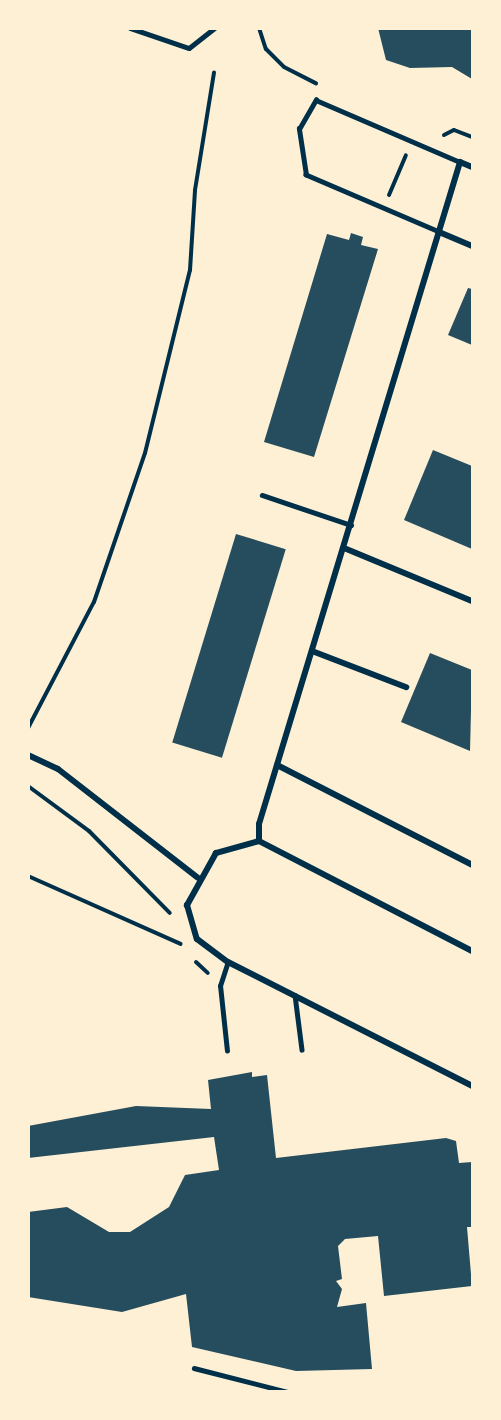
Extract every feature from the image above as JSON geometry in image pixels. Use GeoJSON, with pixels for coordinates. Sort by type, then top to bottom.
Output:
{"type":"FeatureCollection","features":[{"type":"Feature","properties":{"kind":"street"},"geometry":{"type":"LineString","coordinates":[[259,841],[277,765],[460,162],[472,167]]}},
{"type":"Feature","properties":{"kind":"street"},"geometry":{"type":"LineString","coordinates":[[438,232],[472,246]]}},
{"type":"Feature","properties":{"kind":"street"},"geometry":{"type":"LineString","coordinates":[[344,548],[472,601]]}},
{"type":"Feature","properties":{"kind":"street"},"geometry":{"type":"LineString","coordinates":[[312,651],[406,687]]}},
{"type":"Feature","properties":{"kind":"street"},"geometry":{"type":"LineString","coordinates":[[28,755],[58,769],[198,878]]}},
{"type":"Feature","properties":{"kind":"street"},"geometry":{"type":"LineString","coordinates":[[277,765],[472,865]]}},
{"type":"Feature","properties":{"kind":"street"},"geometry":{"type":"LineString","coordinates":[[472,951],[259,841],[216,853],[198,878],[187,905],[197,939],[228,962],[472,1086]]}},
{"type":"Feature","properties":{"kind":"lane"},"geometry":{"type":"LineString","coordinates":[[130,28],[189,48],[215,28]]}},
{"type":"Feature","properties":{"kind":"lane"},"geometry":{"type":"LineString","coordinates":[[438,232],[306,175],[299,129],[316,100],[460,162]]}},
{"type":"Feature","properties":{"kind":"lane"},"geometry":{"type":"LineString","coordinates":[[262,495],[351,525]]}},
{"type":"Feature","properties":{"kind":"lane"},"geometry":{"type":"LineString","coordinates":[[227,1051],[222,982],[228,962]]}},
{"type":"Feature","properties":{"kind":"lane"},"geometry":{"type":"LineString","coordinates":[[295,995],[302,1050]]}},
{"type":"Feature","properties":{"kind":"lane"},"geometry":{"type":"LineString","coordinates":[[194,1368],[288,1392]]}},
{"type":"Feature","properties":{"kind":"path"},"geometry":{"type":"LineString","coordinates":[[28,728],[94,602],[145,453],[190,270],[195,190],[214,74]]}},
{"type":"Feature","properties":{"kind":"path"},"geometry":{"type":"LineString","coordinates":[[437,132],[447,136],[454,130],[472,137]]}},
{"type":"Feature","properties":{"kind":"path"},"geometry":{"type":"LineString","coordinates":[[28,786],[98,839],[156,896],[173,921]]}},
{"type":"Feature","properties":{"kind":"path"},"geometry":{"type":"LineString","coordinates":[[28,876],[187,947],[178,931]]}},
{"type":"Feature","properties":{"kind":"path"},"geometry":{"type":"LineString","coordinates":[[191,955],[222,982]]}},
{"type":"Feature","properties":{"kind":"building"},"geometry":{"type":"Polygon","coordinates":[[[378,28],[472,28],[472,79],[452,67],[410,68],[386,60],[378,28]]]}},
{"type":"Feature","properties":{"kind":"building"},"geometry":{"type":"Polygon","coordinates":[[[351,233],[363,237],[361,245],[378,249],[314,457],[264,442],[327,234],[349,240],[351,233]]]}},
{"type":"Feature","properties":{"kind":"building"},"geometry":{"type":"Polygon","coordinates":[[[468,288],[472,289],[472,345],[448,335],[468,288]]]}},
{"type":"Feature","properties":{"kind":"building"},"geometry":{"type":"Polygon","coordinates":[[[433,450],[472,466],[472,549],[404,520],[433,450]]]}},
{"type":"Feature","properties":{"kind":"building"},"geometry":{"type":"Polygon","coordinates":[[[236,534],[286,549],[222,758],[172,742],[236,534]]]}},
{"type":"Feature","properties":{"kind":"building"},"geometry":{"type":"Polygon","coordinates":[[[430,653],[472,670],[470,751],[401,722],[430,653]]]}},
{"type":"Feature","properties":{"kind":"building"},"geometry":{"type":"Polygon","coordinates":[[[252,1072],[252,1077],[267,1075],[276,1158],[446,1138],[456,1141],[459,1163],[472,1162],[472,1227],[467,1227],[472,1286],[384,1296],[378,1236],[345,1239],[338,1246],[342,1279],[336,1281],[342,1289],[337,1307],[366,1303],[372,1369],[296,1371],[192,1347],[186,1294],[122,1312],[28,1297],[28,1212],[67,1207],[109,1232],[130,1232],[169,1207],[185,1175],[219,1170],[214,1137],[28,1158],[28,1126],[136,1106],[211,1109],[208,1080],[252,1072]]]}}]}
